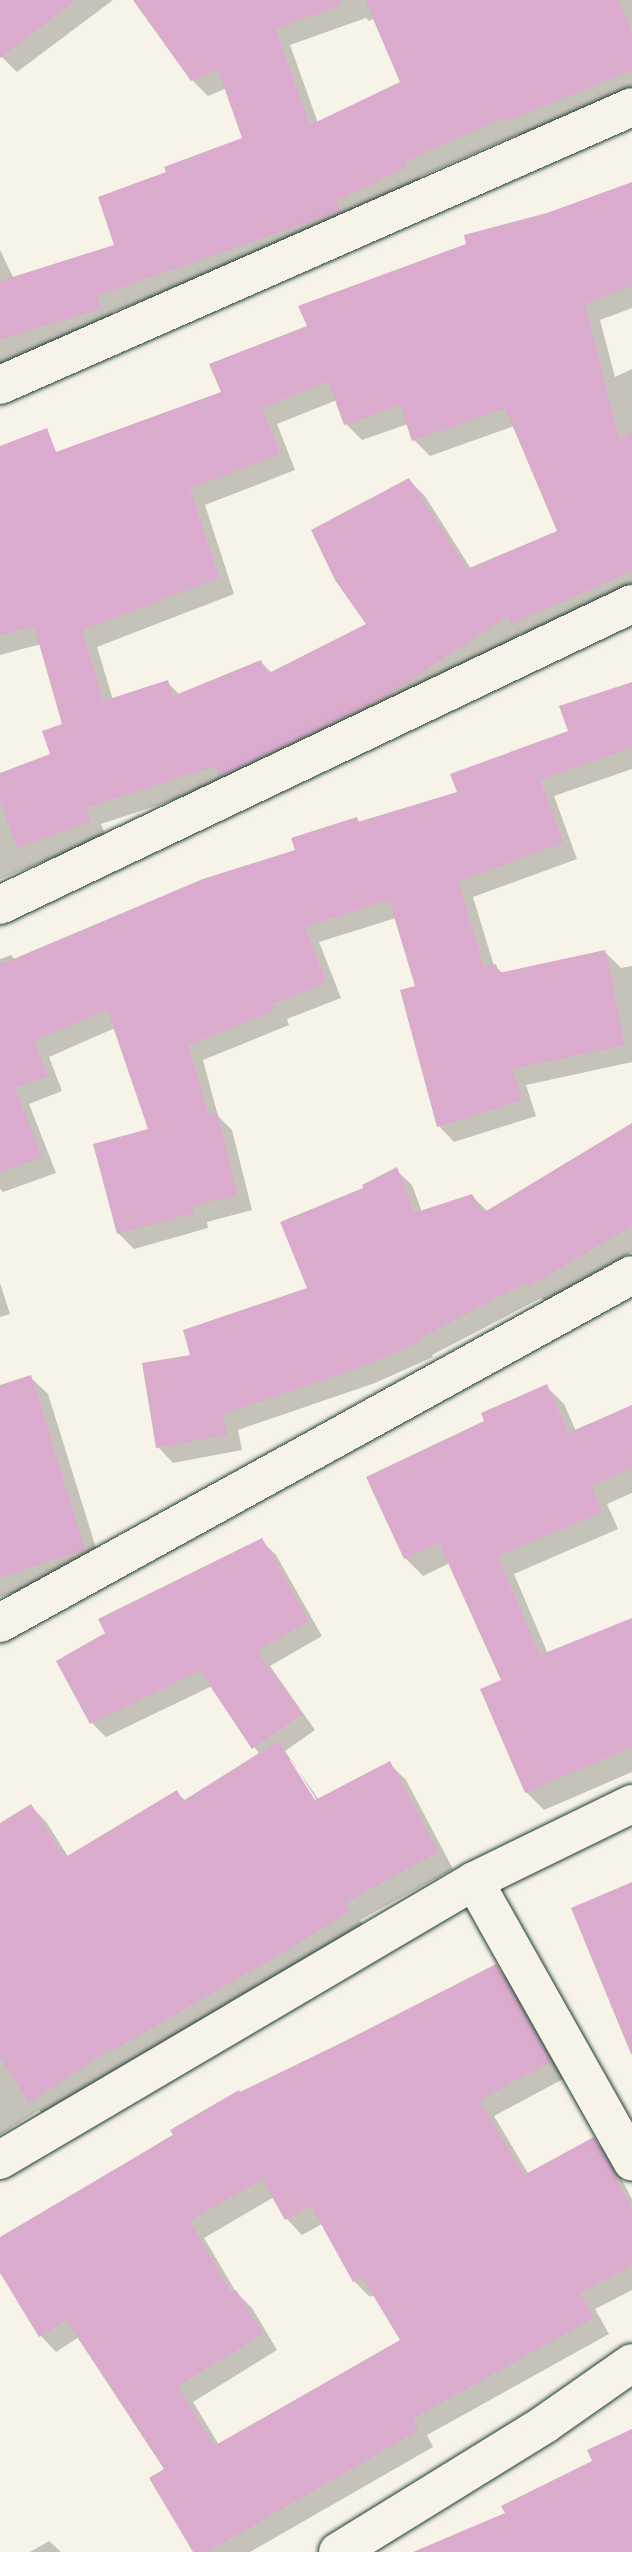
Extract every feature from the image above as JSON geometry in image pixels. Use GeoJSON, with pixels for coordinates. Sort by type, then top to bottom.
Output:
{"type":"FeatureCollection","features":[{"type":"Feature","properties":{"kind":"street"},"geometry":{"type":"LineString","coordinates":[[0,385],[632,107]]}},
{"type":"Feature","properties":{"kind":"street"},"geometry":{"type":"LineString","coordinates":[[0,905],[632,604]]}},
{"type":"Feature","properties":{"kind":"street"},"geometry":{"type":"LineString","coordinates":[[0,1623],[632,1275]]}},
{"type":"Feature","properties":{"kind":"street"},"geometry":{"type":"LineString","coordinates":[[0,2160],[474,1881],[632,1804]]}},
{"type":"Feature","properties":{"kind":"street"},"geometry":{"type":"LineString","coordinates":[[474,1881],[632,2161]]}},
{"type":"Feature","properties":{"kind":"street"},"geometry":{"type":"LineString","coordinates":[[338,2552],[545,2424],[632,2363]]}},
{"type":"Feature","properties":{"kind":"building"},"geometry":{"type":"Polygon","coordinates":[[[0,0],[76,0],[0,58],[0,0]]]}},
{"type":"Feature","properties":{"kind":"building"},"geometry":{"type":"Polygon","coordinates":[[[133,0],[340,0],[341,5],[275,29],[310,125],[400,82],[365,0],[618,0],[632,32],[632,70],[504,122],[503,118],[405,161],[408,167],[336,201],[340,211],[97,296],[101,309],[0,339],[0,281],[114,245],[98,197],[166,172],[164,167],[242,138],[218,70],[191,81],[133,0]]]}},
{"type":"Feature","properties":{"kind":"building"},"geometry":{"type":"Polygon","coordinates":[[[632,182],[632,286],[585,303],[619,439],[632,432],[632,571],[511,624],[508,616],[383,698],[231,771],[219,775],[215,766],[86,808],[90,821],[17,848],[0,802],[0,773],[50,754],[42,731],[62,724],[34,626],[0,635],[0,446],[47,428],[56,452],[221,392],[209,364],[307,326],[298,306],[466,244],[464,235],[547,213],[632,182]],[[328,381],[262,408],[280,454],[190,489],[219,578],[82,630],[103,701],[168,680],[173,696],[261,660],[267,674],[366,624],[335,580],[311,530],[409,478],[467,569],[557,531],[505,408],[412,441],[400,405],[344,425],[328,381]]]}},
{"type":"Feature","properties":{"kind":"building"},"geometry":{"type":"Polygon","coordinates":[[[632,682],[632,747],[540,780],[563,843],[458,881],[484,967],[496,964],[499,973],[605,950],[625,1045],[512,1069],[522,1100],[437,1127],[400,990],[415,986],[389,900],[305,927],[326,983],[272,1004],[275,1010],[188,1045],[208,1114],[217,1112],[237,1195],[192,1206],[194,1213],[117,1234],[93,1144],[148,1129],[107,1009],[34,1041],[48,1076],[15,1088],[42,1157],[0,1172],[0,961],[4,963],[203,879],[295,850],[291,838],[357,817],[358,822],[457,792],[450,774],[568,731],[559,706],[632,682]]]}},
{"type":"Feature","properties":{"kind":"building"},"geometry":{"type":"Polygon","coordinates":[[[632,1123],[632,1226],[528,1287],[525,1283],[418,1339],[419,1342],[359,1368],[223,1414],[227,1435],[156,1448],[142,1363],[190,1355],[183,1330],[307,1288],[280,1222],[363,1188],[362,1185],[397,1167],[414,1213],[472,1194],[483,1213],[632,1123]]]}},
{"type":"Feature","properties":{"kind":"building"},"geometry":{"type":"Polygon","coordinates":[[[31,1375],[85,1550],[0,1577],[0,1385],[31,1375]]]}},
{"type":"Feature","properties":{"kind":"building"},"geometry":{"type":"Polygon","coordinates":[[[547,1384],[568,1433],[632,1405],[632,1468],[591,1486],[602,1512],[497,1556],[540,1655],[632,1618],[632,1747],[525,1793],[480,1689],[501,1680],[439,1543],[404,1559],[366,1477],[484,1421],[481,1413],[547,1384]]]}},
{"type":"Feature","properties":{"kind":"building"},"geometry":{"type":"Polygon","coordinates":[[[262,1538],[309,1621],[257,1651],[302,1714],[252,1749],[200,1671],[90,1724],[56,1661],[105,1633],[98,1619],[262,1538]]]}},
{"type":"Feature","properties":{"kind":"building"},"geometry":{"type":"Polygon","coordinates":[[[278,1741],[315,1800],[390,1761],[438,1852],[345,1903],[350,1911],[112,2051],[110,2049],[29,2103],[0,2058],[0,1823],[31,1804],[64,1858],[177,1790],[183,1801],[278,1741]]]}},
{"type":"Feature","properties":{"kind":"building"},"geometry":{"type":"Polygon","coordinates":[[[632,1882],[632,2054],[631,2054],[571,1908],[632,1882]]]}},
{"type":"Feature","properties":{"kind":"building"},"geometry":{"type":"Polygon","coordinates":[[[496,1964],[551,2062],[479,2100],[524,2175],[594,2137],[632,2209],[632,2266],[580,2293],[594,2318],[412,2419],[419,2430],[207,2552],[193,2552],[149,2478],[164,2469],[66,2320],[39,2337],[0,2273],[0,2237],[173,2135],[170,2130],[239,2090],[240,2092],[496,1964]],[[262,2179],[190,2221],[231,2293],[236,2290],[263,2334],[178,2386],[214,2446],[400,2340],[362,2277],[353,2282],[311,2206],[285,2220],[262,2179]]]}},
{"type":"Feature","properties":{"kind":"building"},"geometry":{"type":"Polygon","coordinates":[[[632,2429],[632,2552],[413,2552],[505,2513],[501,2506],[592,2461],[587,2450],[632,2429]]]}}]}
